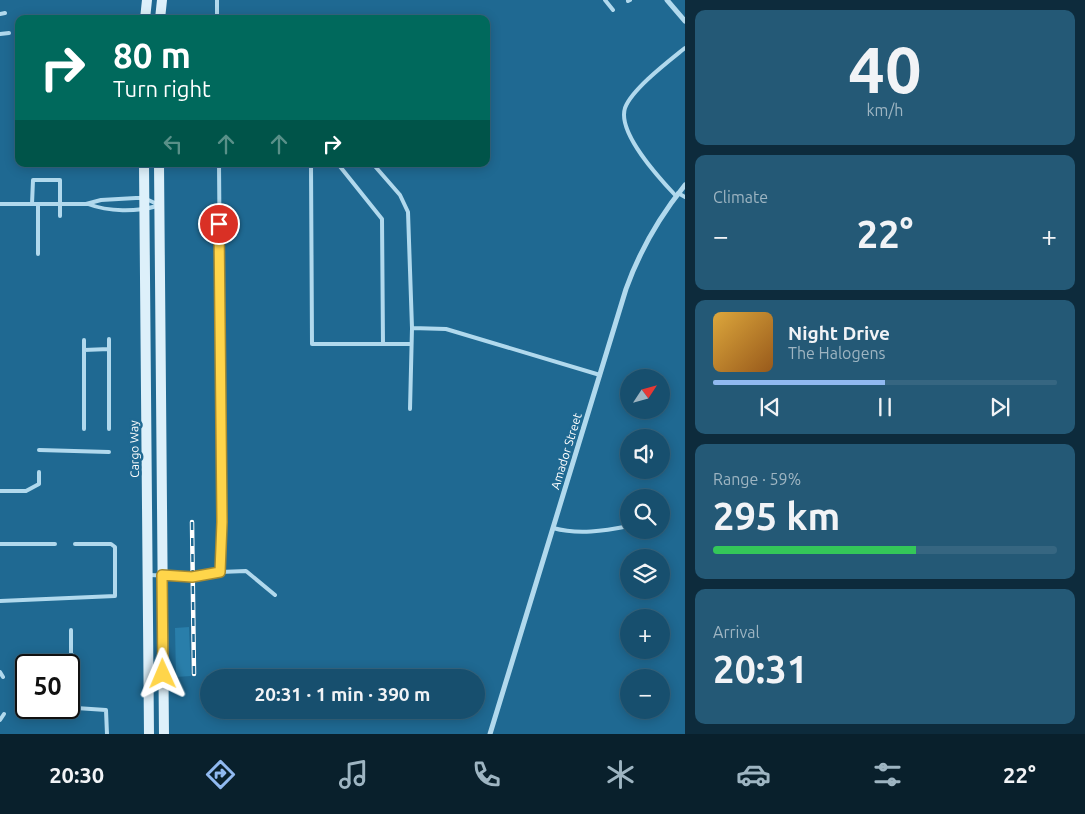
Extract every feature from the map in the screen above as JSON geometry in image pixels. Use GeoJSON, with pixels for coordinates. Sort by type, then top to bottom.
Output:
{"type":"FeatureCollection","features":[{"type":"Feature","properties":{"kind":"main road"},"geometry":{"type":"LineString","coordinates":[[145,15],[147,0]]}},
{"type":"Feature","properties":{"kind":"main road"},"geometry":{"type":"LineString","coordinates":[[160,15],[162,0]]}},
{"type":"Feature","properties":{"kind":"main road","name":"Cargo Way"},"geometry":{"type":"LineString","coordinates":[[144,167],[149,734]]}},
{"type":"Feature","properties":{"kind":"main road"},"geometry":{"type":"LineString","coordinates":[[159,167],[164,734]]}},
{"type":"Feature","properties":{"kind":"street"},"geometry":{"type":"LineString","coordinates":[[667,0],[685,21]]}},
{"type":"Feature","properties":{"kind":"street","name":"Amador Street"},"geometry":{"type":"LineString","coordinates":[[490,734],[635,264],[658,220],[685,185]]}},
{"type":"Feature","properties":{"kind":"lane"},"geometry":{"type":"LineString","coordinates":[[217,0],[217,15]]}},
{"type":"Feature","properties":{"kind":"lane"},"geometry":{"type":"LineString","coordinates":[[605,0],[613,10]]}},
{"type":"Feature","properties":{"kind":"lane"},"geometry":{"type":"LineString","coordinates":[[0,34],[9,33]]}},
{"type":"Feature","properties":{"kind":"lane"},"geometry":{"type":"LineString","coordinates":[[685,48],[635,94],[624,111],[627,124],[640,154],[677,194],[685,197]]}},
{"type":"Feature","properties":{"kind":"lane"},"geometry":{"type":"LineString","coordinates":[[219,167],[222,522],[220,572]]}},
{"type":"Feature","properties":{"kind":"lane"},"geometry":{"type":"LineString","coordinates":[[312,167],[312,344],[411,344]]}},
{"type":"Feature","properties":{"kind":"lane"},"geometry":{"type":"LineString","coordinates":[[340,167],[382,219],[384,344]]}},
{"type":"Feature","properties":{"kind":"lane"},"geometry":{"type":"LineString","coordinates":[[376,167],[400,195],[408,212],[412,328],[410,410]]}},
{"type":"Feature","properties":{"kind":"lane"},"geometry":{"type":"LineString","coordinates":[[32,204],[33,180],[60,180],[60,216]]}},
{"type":"Feature","properties":{"kind":"lane"},"geometry":{"type":"LineString","coordinates":[[0,204],[86,204],[101,200],[159,205]]}},
{"type":"Feature","properties":{"kind":"lane"},"geometry":{"type":"LineString","coordinates":[[38,204],[38,254]]}},
{"type":"Feature","properties":{"kind":"lane"},"geometry":{"type":"LineString","coordinates":[[86,204],[101,209],[144,204],[159,205]]}},
{"type":"Feature","properties":{"kind":"lane"},"geometry":{"type":"LineString","coordinates":[[412,328],[446,329],[600,375]]}},
{"type":"Feature","properties":{"kind":"lane"},"geometry":{"type":"LineString","coordinates":[[109,339],[109,429]]}},
{"type":"Feature","properties":{"kind":"lane"},"geometry":{"type":"LineString","coordinates":[[84,340],[84,429]]}},
{"type":"Feature","properties":{"kind":"lane"},"geometry":{"type":"LineString","coordinates":[[84,350],[109,349]]}},
{"type":"Feature","properties":{"kind":"lane"},"geometry":{"type":"LineString","coordinates":[[39,450],[109,452]]}},
{"type":"Feature","properties":{"kind":"lane"},"geometry":{"type":"LineString","coordinates":[[0,491],[26,491],[38,484],[39,472]]}},
{"type":"Feature","properties":{"kind":"lane"},"geometry":{"type":"LineString","coordinates":[[553,528],[568,532],[608,531],[620,528]]}},
{"type":"Feature","properties":{"kind":"lane"},"geometry":{"type":"LineString","coordinates":[[0,544],[55,544]]}},
{"type":"Feature","properties":{"kind":"lane"},"geometry":{"type":"LineString","coordinates":[[0,600],[115,596],[115,547],[111,544],[75,544]]}},
{"type":"Feature","properties":{"kind":"lane"},"geometry":{"type":"LineString","coordinates":[[147,574],[192,577],[220,572],[246,571],[275,595]]}},
{"type":"Feature","properties":{"kind":"lane"},"geometry":{"type":"LineString","coordinates":[[71,630],[71,653],[76,660],[76,708],[106,710],[107,734]]}},
{"type":"Feature","properties":{"kind":"lane"},"geometry":{"type":"LineString","coordinates":[[0,672],[3,677]]}},
{"type":"Feature","properties":{"kind":"lane"},"geometry":{"type":"LineString","coordinates":[[0,720],[4,714]]}},
{"type":"Feature","properties":{"kind":"shaded area"},"geometry":{"type":"Polygon","coordinates":[[[189,627],[191,676],[176,677],[175,628],[189,627]]]}},
{"type":"Feature","properties":{"kind":"railway"},"geometry":{"type":"LineString","coordinates":[[192,522],[194,674]]}},
{"type":"Feature","properties":{"kind":"route"},"geometry":{"type":"LineString","coordinates":[[163,674],[162,575],[192,577],[220,572],[222,522],[219,224]]}}]}
